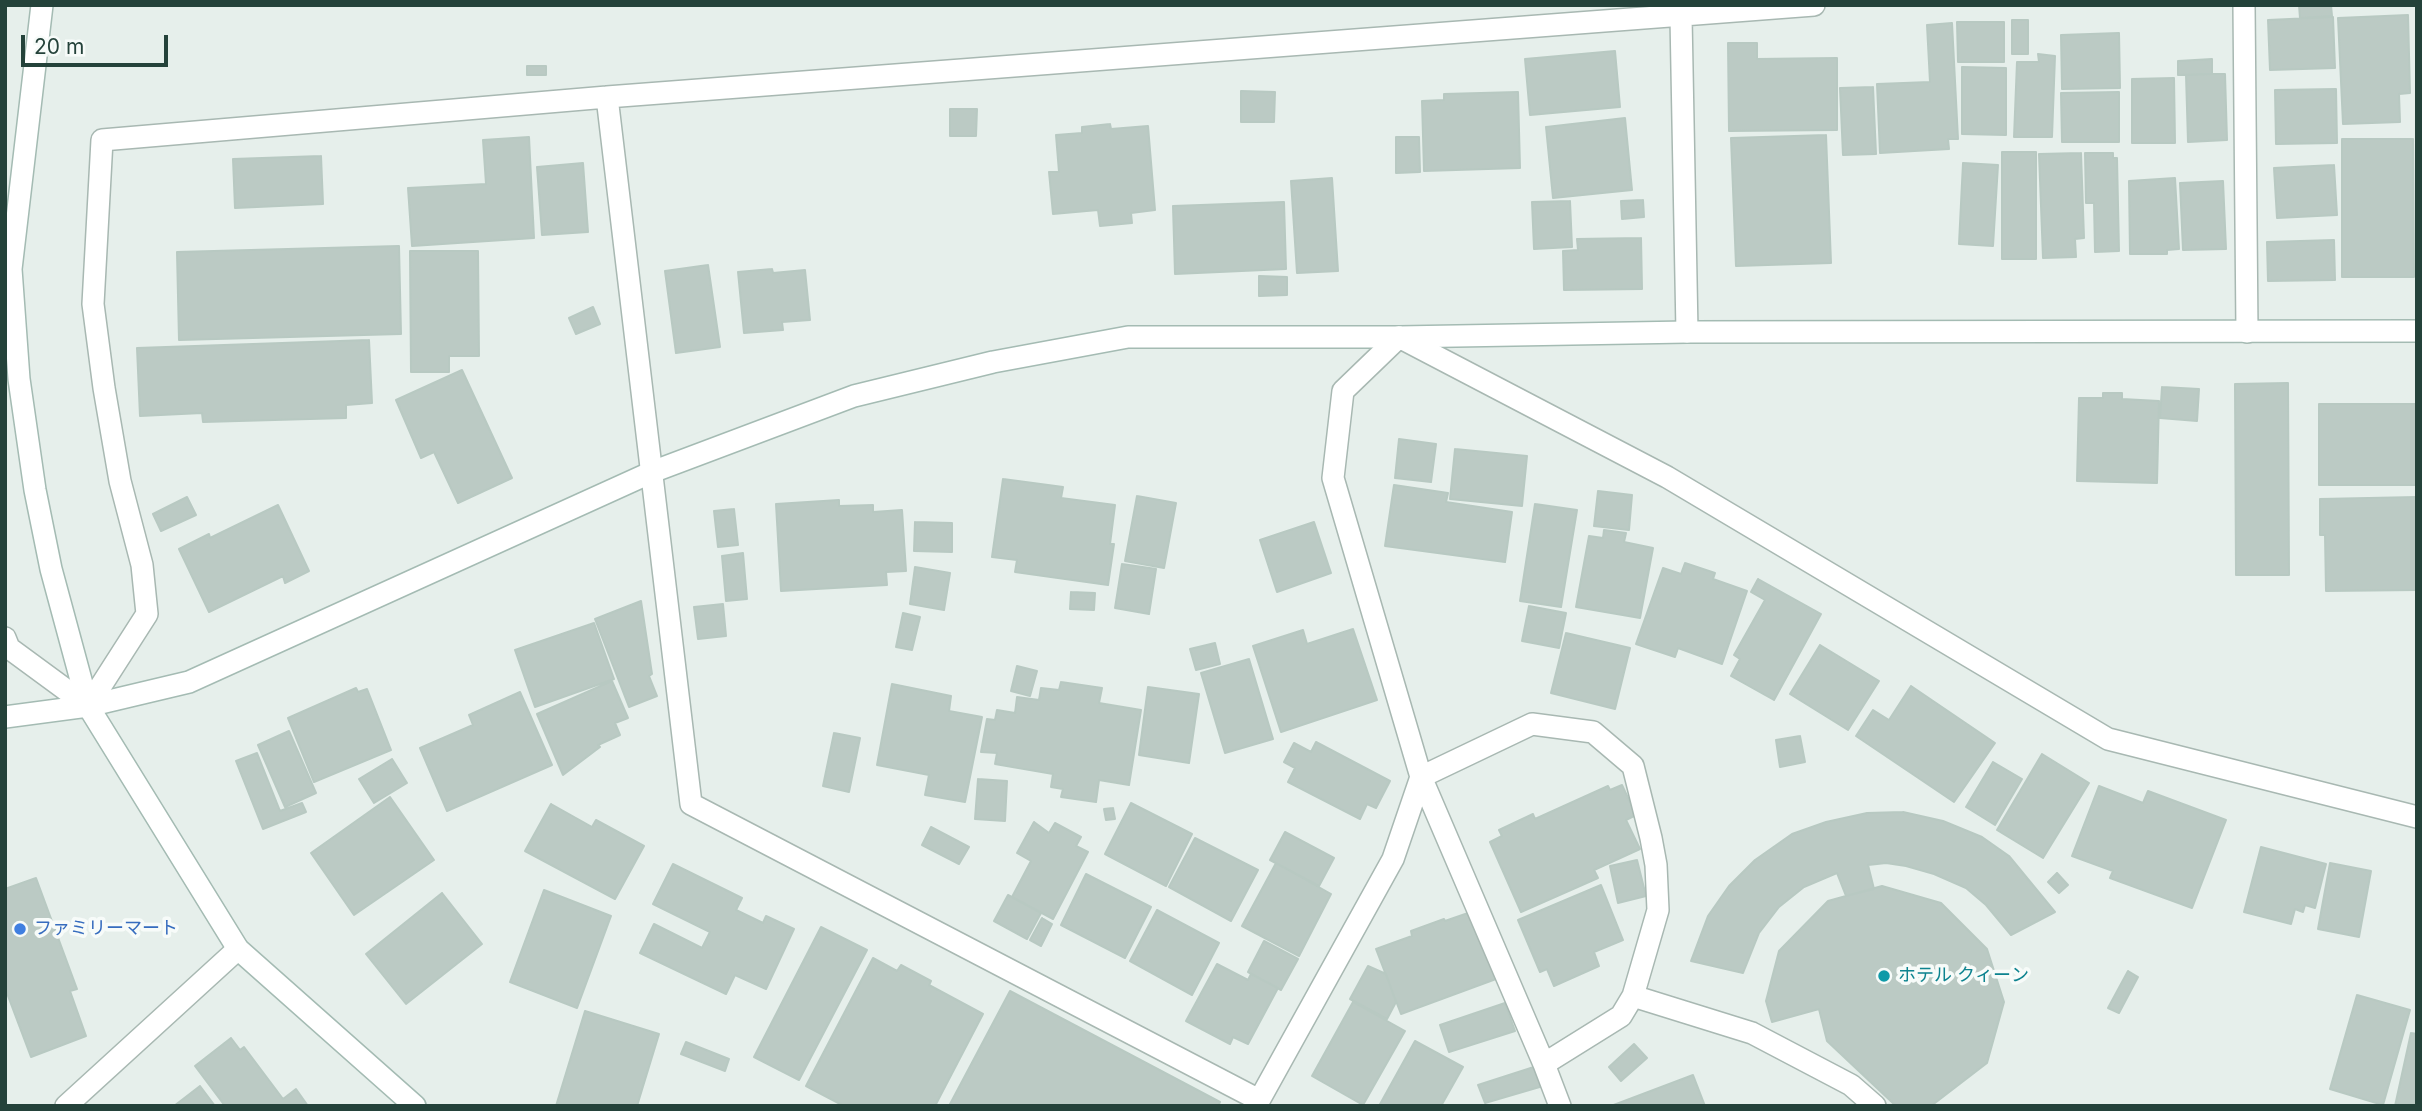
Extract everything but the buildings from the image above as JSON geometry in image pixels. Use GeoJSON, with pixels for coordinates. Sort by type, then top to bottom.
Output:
{"type":"FeatureCollection","features":[{"type":"Feature","properties":{"kind":"street"},"geometry":{"type":"LineString","coordinates":[[42,5],[11,269],[19,379],[35,489],[51,569],[88,706],[238,949],[415,1106]]}},
{"type":"Feature","properties":{"kind":"street"},"geometry":{"type":"LineString","coordinates":[[88,706],[147,614],[142,565],[120,481],[93,304],[102,140],[607,97],[1814,5]]}},
{"type":"Feature","properties":{"kind":"street"},"geometry":{"type":"LineString","coordinates":[[2244,5],[2247,332]]}},
{"type":"Feature","properties":{"kind":"street"},"geometry":{"type":"LineString","coordinates":[[1681,17],[1687,332]]}},
{"type":"Feature","properties":{"kind":"street"},"geometry":{"type":"LineString","coordinates":[[607,97],[691,804],[1258,1103],[1393,859],[1421,777],[1532,724],[1593,732],[1633,766],[1653,852],[1658,910],[1633,996],[1622,1016],[1544,1064]]}},
{"type":"Feature","properties":{"kind":"street"},"geometry":{"type":"LineString","coordinates":[[5,717],[88,706],[189,682],[652,472],[855,396],[993,362],[1128,337],[1399,337],[1687,332],[2417,331]]}},
{"type":"Feature","properties":{"kind":"street"},"geometry":{"type":"LineString","coordinates":[[1399,337],[1343,391],[1333,478],[1421,777],[1560,1106]]}},
{"type":"Feature","properties":{"kind":"street"},"geometry":{"type":"LineString","coordinates":[[1399,337],[1667,477],[2108,739],[2417,817]]}},
{"type":"Feature","properties":{"kind":"street"},"geometry":{"type":"LineString","coordinates":[[5,638],[9,648],[88,706]]}},
{"type":"Feature","properties":{"kind":"street"},"geometry":{"type":"LineString","coordinates":[[65,1106],[238,949]]}},
{"type":"Feature","properties":{"kind":"street"},"geometry":{"type":"LineString","coordinates":[[1633,996],[1752,1033],[1851,1085],[1875,1106]]}},
{"type":"Feature","properties":{"kind":"place","name":"ファミリーマート"},"geometry":{"type":"Point","coordinates":[20,929]}},
{"type":"Feature","properties":{"kind":"place","name":"ホテル クィーン"},"geometry":{"type":"Point","coordinates":[1884,976]}}]}
